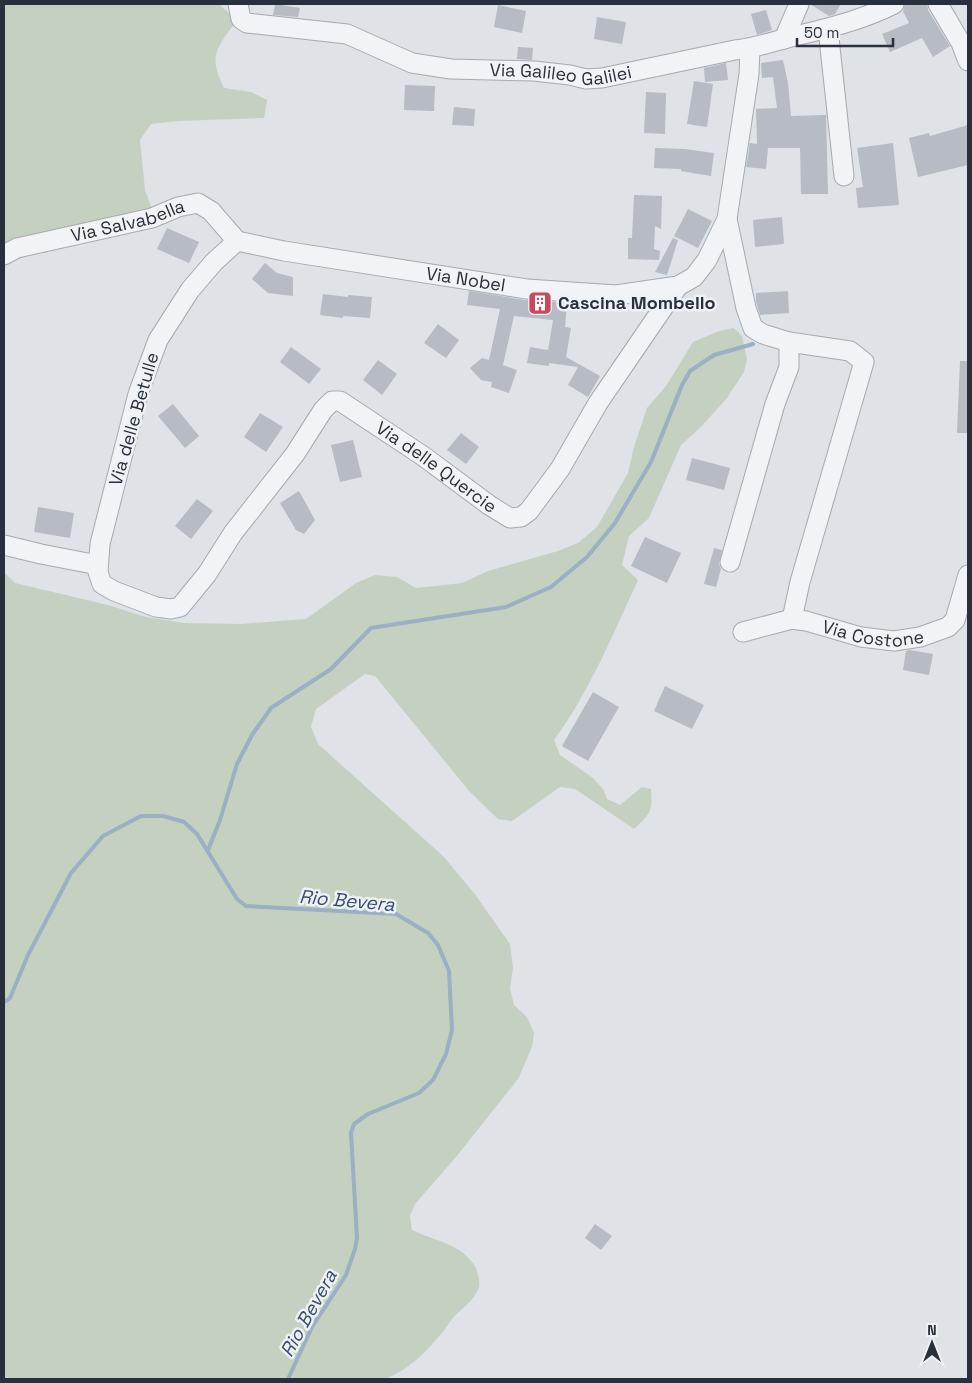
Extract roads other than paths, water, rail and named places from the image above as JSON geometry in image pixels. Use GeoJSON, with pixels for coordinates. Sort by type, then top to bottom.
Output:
{"type":"FeatureCollection","features":[{"type":"Feature","properties":{"kind":"street","name":"Via Galileo Galilei"},"geometry":{"type":"LineString","coordinates":[[238,4],[241,18],[248,23],[347,34],[412,64],[451,69],[534,71],[570,75],[586,79],[602,78],[750,48],[828,29],[859,19],[894,4]]}},
{"type":"Feature","properties":{"kind":"street"},"geometry":{"type":"LineString","coordinates":[[784,39],[799,4]]}},
{"type":"Feature","properties":{"kind":"street"},"geometry":{"type":"LineString","coordinates":[[938,4],[961,42],[968,61]]}},
{"type":"Feature","properties":{"kind":"street"},"geometry":{"type":"LineString","coordinates":[[828,29],[844,176]]}},
{"type":"Feature","properties":{"kind":"street","name":"Via Nobel"},"geometry":{"type":"LineString","coordinates":[[237,241],[284,251],[527,289],[616,295],[678,286],[694,276],[707,260],[727,219],[749,74],[750,48]]}},
{"type":"Feature","properties":{"kind":"street","name":"Via Salvabella"},"geometry":{"type":"LineString","coordinates":[[4,255],[17,248],[152,218],[178,207],[198,203],[211,211],[237,241]]}},
{"type":"Feature","properties":{"kind":"street"},"geometry":{"type":"LineString","coordinates":[[727,219],[746,308],[753,328],[763,334],[789,342],[850,351],[864,362],[800,582],[792,619]]}},
{"type":"Feature","properties":{"kind":"street","name":"Via delle Betulle"},"geometry":{"type":"LineString","coordinates":[[98,565],[100,544],[134,411],[158,340],[190,290],[214,262],[237,241]]}},
{"type":"Feature","properties":{"kind":"street","name":"Via delle Quercie"},"geometry":{"type":"LineString","coordinates":[[98,565],[102,584],[114,591],[156,606],[171,609],[180,606],[207,574],[233,533],[295,454],[323,410],[332,401],[340,401],[423,456],[489,505],[510,518],[521,517],[529,511],[560,469],[598,403],[678,286]]}},
{"type":"Feature","properties":{"kind":"street"},"geometry":{"type":"LineString","coordinates":[[730,562],[775,404],[789,366],[789,342]]}},
{"type":"Feature","properties":{"kind":"street"},"geometry":{"type":"LineString","coordinates":[[4,545],[98,565]]}},
{"type":"Feature","properties":{"kind":"street","name":"Via Costone"},"geometry":{"type":"LineString","coordinates":[[743,632],[792,619],[806,621],[861,637],[894,640],[920,637],[948,627],[955,620],[968,575]]}},
{"type":"Feature","properties":{"kind":"waterway"},"geometry":{"type":"LineString","coordinates":[[208,850],[220,820],[237,764],[252,735],[271,708],[331,669],[371,628],[506,607],[551,587],[587,557],[615,523],[651,462],[682,385],[690,371],[714,355],[753,344]]}},
{"type":"Feature","properties":{"kind":"waterway","name":"Rio Bevera"},"geometry":{"type":"LineString","coordinates":[[4,1002],[10,998],[28,955],[71,873],[103,836],[141,816],[163,816],[184,822],[197,834],[237,899],[246,906],[396,914],[428,933],[438,945],[449,971],[452,1030],[446,1054],[433,1080],[419,1093],[368,1114],[354,1124],[351,1133],[357,1238],[355,1249],[346,1275],[312,1327],[288,1379]]}},
{"type":"Feature","properties":{"kind":"place","name":"Cascina Mombello"},"geometry":{"type":"Point","coordinates":[540,303]}}]}
